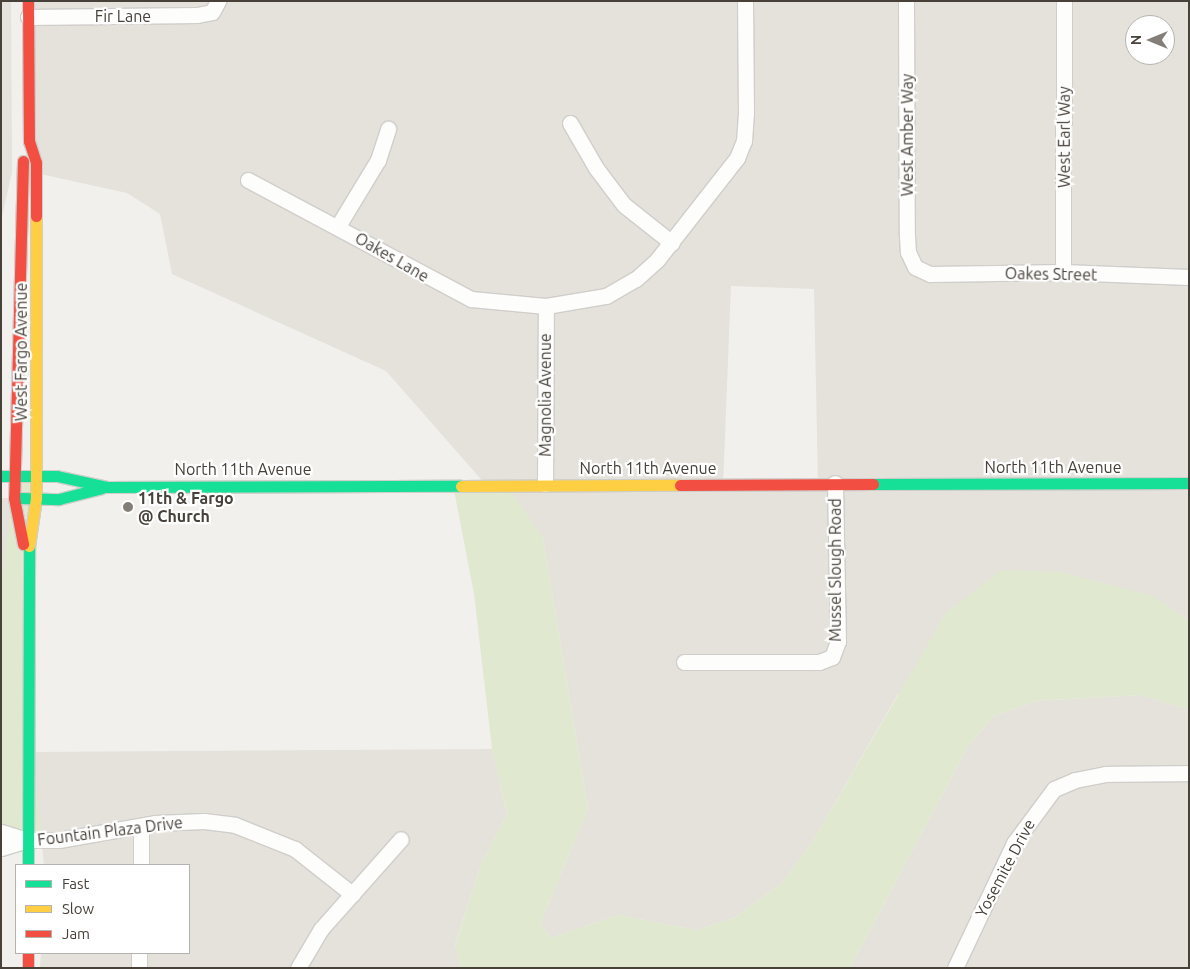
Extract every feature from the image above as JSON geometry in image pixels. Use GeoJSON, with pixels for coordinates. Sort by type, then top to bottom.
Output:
{"type":"FeatureCollection","features":[{"type":"Feature","properties":{"kind":"main road","name":"West Fargo Avenue"},"geometry":{"type":"LineString","coordinates":[[27,562],[14,498],[19,233],[23,161],[29,141],[28,1]]}},
{"type":"Feature","properties":{"kind":"main road","name":"West Fargo Avenue"},"geometry":{"type":"LineString","coordinates":[[28,864],[27,562],[36,498],[38,231],[36,163],[29,141]]}},
{"type":"Feature","properties":{"kind":"main road","name":"North 11th Avenue"},"geometry":{"type":"LineString","coordinates":[[1,476],[57,476],[107,486],[1189,483]]}},
{"type":"Feature","properties":{"kind":"main road","name":"North 11th Avenue"},"geometry":{"type":"LineString","coordinates":[[1,498],[59,499],[107,486]]}},
{"type":"Feature","properties":{"kind":"main road"},"geometry":{"type":"LineString","coordinates":[[28,954],[28,968]]}},
{"type":"Feature","properties":{"kind":"street","name":"Oakes Lane"},"geometry":{"type":"LineString","coordinates":[[248,180],[338,226],[471,299],[546,306],[606,296],[621,288],[672,243],[737,158],[744,142],[745,1]]}},
{"type":"Feature","properties":{"kind":"street","name":"West Amber Way"},"geometry":{"type":"LineString","coordinates":[[906,1],[907,235],[908,252],[915,267]]}},
{"type":"Feature","properties":{"kind":"street","name":"West Earl Way"},"geometry":{"type":"LineString","coordinates":[[1063,272],[1064,1]]}},
{"type":"Feature","properties":{"kind":"street","name":"Fir Lane"},"geometry":{"type":"LineString","coordinates":[[28,17],[198,15],[217,5]]}},
{"type":"Feature","properties":{"kind":"street"},"geometry":{"type":"LineString","coordinates":[[570,123],[614,192],[672,243]]}},
{"type":"Feature","properties":{"kind":"street"},"geometry":{"type":"LineString","coordinates":[[338,226],[378,160],[388,129]]}},
{"type":"Feature","properties":{"kind":"street","name":"Oakes Street"},"geometry":{"type":"LineString","coordinates":[[915,267],[930,274],[1063,272],[1189,277]]}},
{"type":"Feature","properties":{"kind":"street","name":"Magnolia Avenue"},"geometry":{"type":"LineString","coordinates":[[545,484],[546,306]]}},
{"type":"Feature","properties":{"kind":"street","name":"Mussel Slough Road"},"geometry":{"type":"LineString","coordinates":[[684,662],[819,662],[832,657],[838,641],[835,483]]}},
{"type":"Feature","properties":{"kind":"street","name":"Yosemite Drive"},"geometry":{"type":"LineString","coordinates":[[954,968],[1014,843],[1054,789],[1075,780],[1106,774],[1189,773]]}},
{"type":"Feature","properties":{"kind":"street","name":"Fountain Plaza Drive"},"geometry":{"type":"LineString","coordinates":[[1,832],[28,840],[59,840],[141,827],[204,821],[235,825],[295,849],[352,894]]}},
{"type":"Feature","properties":{"kind":"street"},"geometry":{"type":"LineString","coordinates":[[141,827],[141,864]]}},
{"type":"Feature","properties":{"kind":"street"},"geometry":{"type":"LineString","coordinates":[[298,968],[321,929],[401,839]]}},
{"type":"Feature","properties":{"kind":"street","name":"Fountain Plaza Drive"},"geometry":{"type":"LineString","coordinates":[[1,848],[28,840]]}},
{"type":"Feature","properties":{"kind":"street"},"geometry":{"type":"LineString","coordinates":[[139,968],[140,954]]}},
{"type":"Feature","properties":{"kind":"shaded area"},"geometry":{"type":"Polygon","coordinates":[[[1,1],[11,1],[12,172],[1,221],[1,1]]]}},
{"type":"Feature","properties":{"kind":"shaded area"},"geometry":{"type":"Polygon","coordinates":[[[28,1],[1189,1],[1189,621],[1152,596],[898,694],[814,839],[783,882],[734,918],[696,930],[618,915],[551,938],[540,924],[588,809],[543,538],[486,485],[386,371],[172,274],[160,214],[127,193],[36,173],[28,1]],[[731,286],[723,484],[818,484],[814,289],[731,286]]]}},
{"type":"Feature","properties":{"kind":"shaded area"},"geometry":{"type":"Polygon","coordinates":[[[1,498],[14,498],[1,584],[1,498]]]}},
{"type":"Feature","properties":{"kind":"shaded area"},"geometry":{"type":"Polygon","coordinates":[[[1141,695],[1189,710],[1189,968],[850,968],[968,746],[994,716],[1036,701],[1141,695]]]}},
{"type":"Feature","properties":{"kind":"shaded area"},"geometry":{"type":"Polygon","coordinates":[[[492,749],[507,814],[481,864],[455,945],[461,968],[40,968],[41,954],[190,954],[190,864],[44,864],[32,752],[492,749]]]}},
{"type":"Feature","properties":{"kind":"green space"},"geometry":{"type":"Polygon","coordinates":[[[15,476],[36,476],[32,752],[42,840],[1,849],[1,584],[15,476]]]}},
{"type":"Feature","properties":{"kind":"green space"},"geometry":{"type":"Polygon","coordinates":[[[453,485],[507,485],[543,538],[588,809],[540,924],[551,938],[618,915],[696,930],[734,918],[783,882],[814,839],[946,613],[1001,570],[1061,572],[1153,596],[1189,621],[1189,710],[1141,695],[1036,701],[994,716],[968,746],[850,968],[461,968],[455,946],[481,864],[507,814],[492,749],[474,594],[453,485]]]}},
{"type":"Feature","properties":{"kind":"traffic: fast"},"geometry":{"type":"LineString","coordinates":[[1,476],[57,476],[107,487],[461,486]]}},
{"type":"Feature","properties":{"kind":"traffic: fast"},"geometry":{"type":"LineString","coordinates":[[873,484],[1189,483]]}},
{"type":"Feature","properties":{"kind":"traffic: fast"},"geometry":{"type":"LineString","coordinates":[[21,498],[59,499],[102,488]]}},
{"type":"Feature","properties":{"kind":"traffic: fast"},"geometry":{"type":"LineString","coordinates":[[28,864],[29,546]]}},
{"type":"Feature","properties":{"kind":"traffic: slow"},"geometry":{"type":"LineString","coordinates":[[29,546],[36,498],[36,216]]}},
{"type":"Feature","properties":{"kind":"traffic: slow"},"geometry":{"type":"LineString","coordinates":[[461,486],[680,485]]}},
{"type":"Feature","properties":{"kind":"traffic: jam"},"geometry":{"type":"LineString","coordinates":[[28,1],[29,141],[36,163],[36,216]]}},
{"type":"Feature","properties":{"kind":"traffic: jam"},"geometry":{"type":"LineString","coordinates":[[23,161],[14,498],[23,544]]}},
{"type":"Feature","properties":{"kind":"traffic: jam"},"geometry":{"type":"LineString","coordinates":[[680,485],[873,484]]}},
{"type":"Feature","properties":{"kind":"traffic: jam"},"geometry":{"type":"LineString","coordinates":[[28,954],[28,968]]}},
{"type":"Feature","properties":{"kind":"place","name":"11th & Fargo @ Church"},"geometry":{"type":"Point","coordinates":[128,507]}}]}
